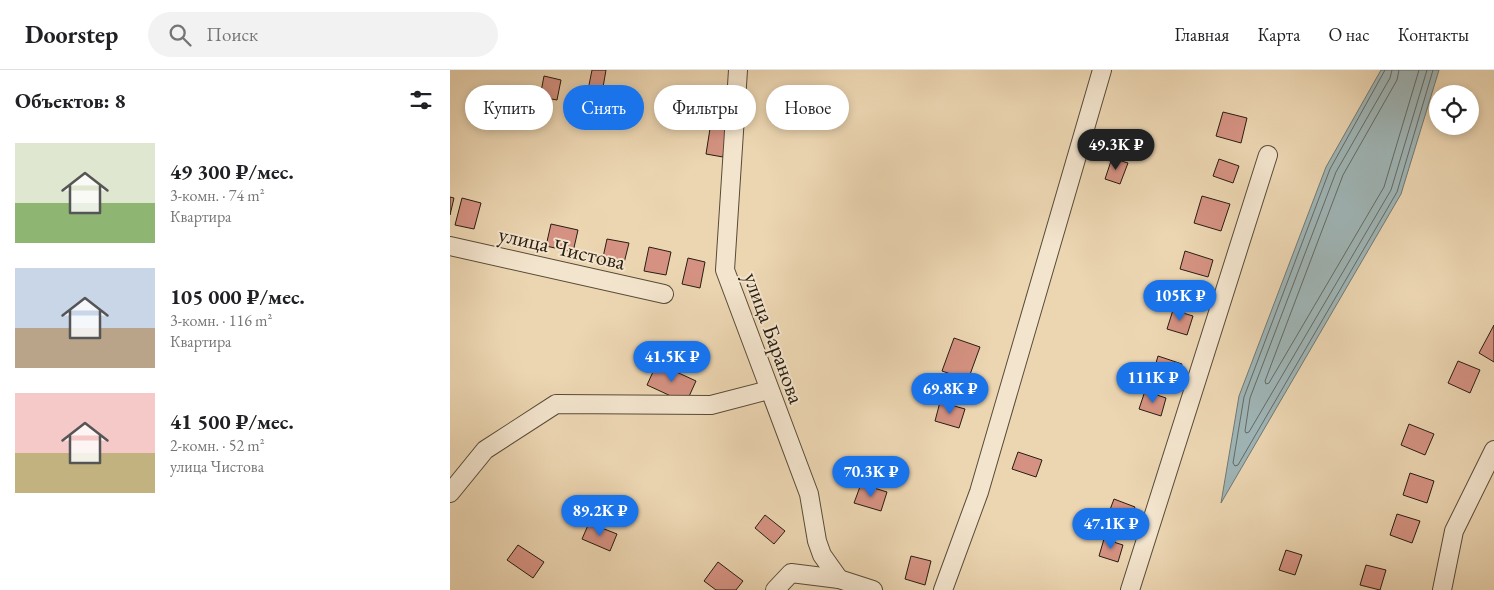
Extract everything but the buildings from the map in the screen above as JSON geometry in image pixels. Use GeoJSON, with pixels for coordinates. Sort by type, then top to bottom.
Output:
{"type":"FeatureCollection","features":[{"type":"Feature","properties":{"kind":"street","name":"улица Баранова"},"geometry":{"type":"LineString","coordinates":[[738,70],[726,270],[809,494],[817,541],[822,554],[838,579]]}},
{"type":"Feature","properties":{"kind":"street"},"geometry":{"type":"LineString","coordinates":[[943,590],[979,492],[1102,70]]}},
{"type":"Feature","properties":{"kind":"street"},"geometry":{"type":"LineString","coordinates":[[1130,590],[1268,155]]}},
{"type":"Feature","properties":{"kind":"street","name":"улица Чистова"},"geometry":{"type":"LineString","coordinates":[[450,246],[664,294]]}},
{"type":"Feature","properties":{"kind":"street"},"geometry":{"type":"LineString","coordinates":[[450,493],[485,450],[556,404],[711,405],[769,390]]}},
{"type":"Feature","properties":{"kind":"street"},"geometry":{"type":"LineString","coordinates":[[1442,590],[1454,532],[1494,450]]}},
{"type":"Feature","properties":{"kind":"street"},"geometry":{"type":"LineString","coordinates":[[775,590],[791,573],[838,579],[873,590]]}},
{"type":"Feature","properties":{"kind":"water"},"geometry":{"type":"Polygon","coordinates":[[[1381,70],[1439,70],[1434,85],[1429,85],[1429,103],[1401,194],[1221,503],[1239,396],[1326,167],[1381,70]]]}}]}
